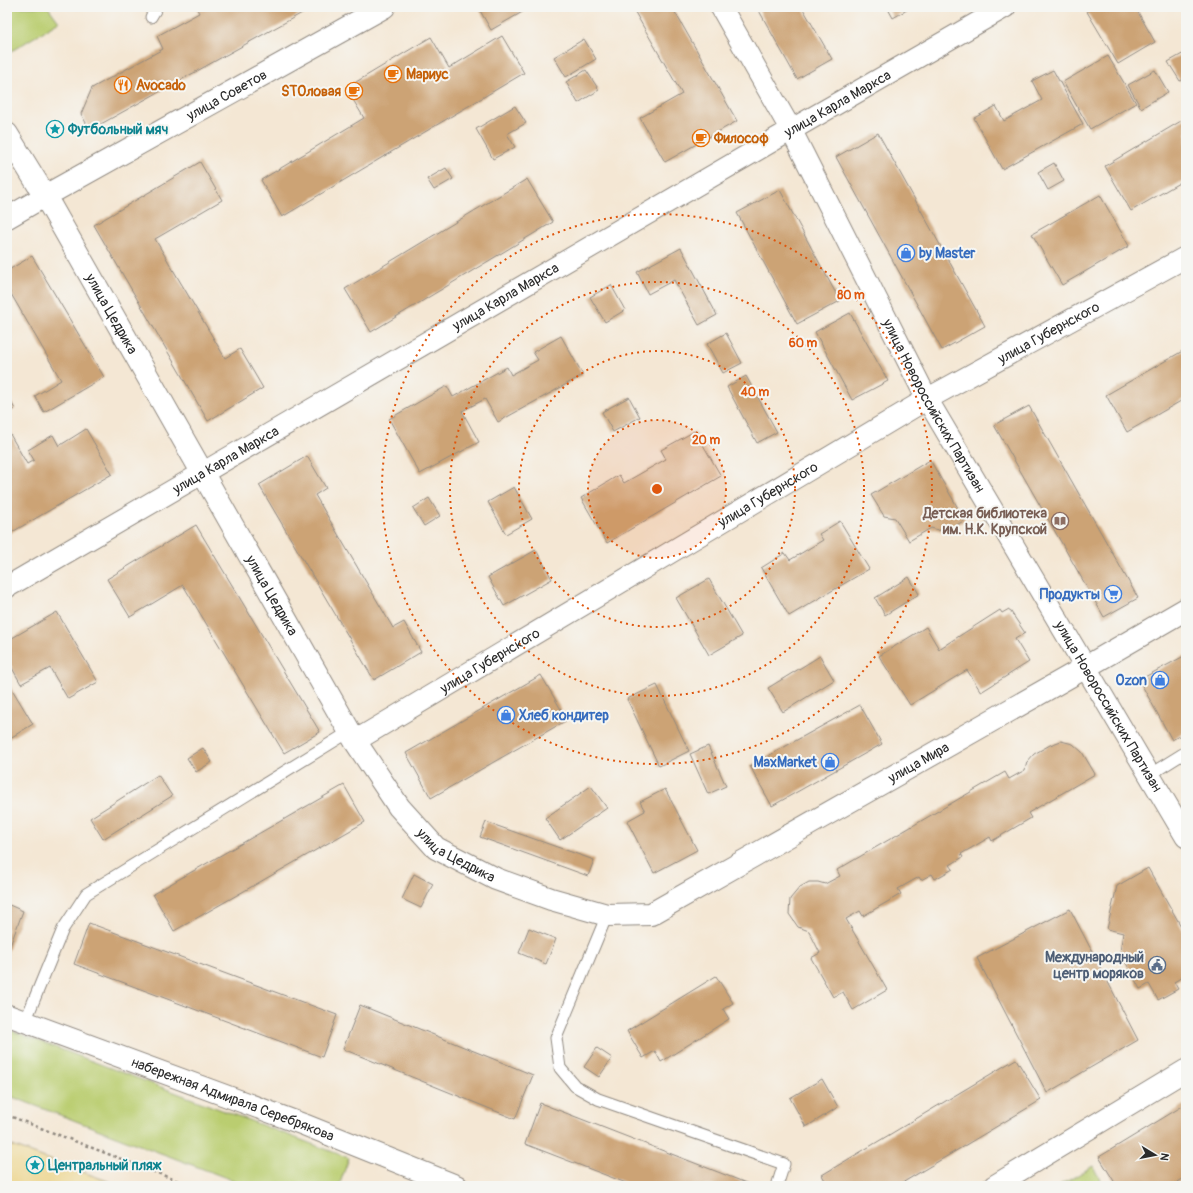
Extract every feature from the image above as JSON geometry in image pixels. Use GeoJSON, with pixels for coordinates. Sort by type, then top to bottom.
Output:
{"type":"FeatureCollection","features":[{"type":"Feature","properties":{"kind":"street","name":"улица Советов"},"geometry":{"type":"LineString","coordinates":[[7,218],[384,7]]}},
{"type":"Feature","properties":{"kind":"street","name":"улица Новороссийских Партизан"},"geometry":{"type":"LineString","coordinates":[[721,7],[791,130],[927,399],[1186,837]]}},
{"type":"Feature","properties":{"kind":"street","name":"улица Карла Маркса"},"geometry":{"type":"LineString","coordinates":[[7,587],[1005,7]]}},
{"type":"Feature","properties":{"kind":"street","name":"улица Цедрика"},"geometry":{"type":"LineString","coordinates":[[7,134],[45,196],[352,737],[399,807],[436,848],[496,879],[551,900],[607,915],[651,914]]}},
{"type":"Feature","properties":{"kind":"street","name":"улица Губернского"},"geometry":{"type":"LineString","coordinates":[[352,737],[927,399],[1186,257]]}},
{"type":"Feature","properties":{"kind":"street","name":"улица Мира"},"geometry":{"type":"LineString","coordinates":[[651,914],[1186,609]]}},
{"type":"Feature","properties":{"kind":"street","name":"набережная Адмирала Серебрякова"},"geometry":{"type":"LineString","coordinates":[[16,1018],[305,1125],[457,1186]]}},
{"type":"Feature","properties":{"kind":"street"},"geometry":{"type":"LineString","coordinates":[[994,1186],[1186,1070]]}},
{"type":"Feature","properties":{"kind":"lane"},"geometry":{"type":"LineString","coordinates":[[151,17],[157,7]]}},
{"type":"Feature","properties":{"kind":"lane"},"geometry":{"type":"LineString","coordinates":[[16,1018],[63,930],[86,894],[352,737]]}},
{"type":"Feature","properties":{"kind":"lane"},"geometry":{"type":"LineString","coordinates":[[1149,775],[1186,752]]}},
{"type":"Feature","properties":{"kind":"lane"},"geometry":{"type":"LineString","coordinates":[[607,915],[556,1038],[560,1068],[575,1086],[598,1099],[784,1164],[777,1186]]}},
{"type":"Feature","properties":{"kind":"path"},"geometry":{"type":"LineString","coordinates":[[7,1115],[191,1186]]}},
{"type":"Feature","properties":{"kind":"green space"},"geometry":{"type":"Polygon","coordinates":[[[7,7],[48,7],[59,22],[10,52],[7,48],[7,7]]]}},
{"type":"Feature","properties":{"kind":"green space"},"geometry":{"type":"Polygon","coordinates":[[[7,1029],[349,1158],[339,1186],[248,1186],[7,1095],[7,1029]]]}},
{"type":"Feature","properties":{"kind":"green space"},"geometry":{"type":"Polygon","coordinates":[[[1093,1166],[1103,1186],[1059,1186],[1093,1166]]]}},
{"type":"Feature","properties":{"kind":"sand","name":"Центральный пляж"},"geometry":{"type":"Polygon","coordinates":[[[7,1144],[121,1186],[7,1186],[7,1144]]]}},
{"type":"Feature","properties":{"kind":"building"},"geometry":{"type":"Polygon","coordinates":[[[196,7],[313,7],[90,130],[81,114],[92,88],[163,49],[157,36],[199,13],[196,7]]]}},
{"type":"Feature","properties":{"kind":"building"},"geometry":{"type":"Polygon","coordinates":[[[478,7],[531,7],[491,30],[478,7]]]}},
{"type":"Feature","properties":{"kind":"building"},"geometry":{"type":"Polygon","coordinates":[[[632,7],[672,7],[737,121],[665,162],[640,118],[682,94],[632,7]]]}},
{"type":"Feature","properties":{"kind":"building"},"geometry":{"type":"Polygon","coordinates":[[[757,7],[802,7],[832,59],[797,79],[757,7]]]}},
{"type":"Feature","properties":{"kind":"building"},"geometry":{"type":"Polygon","coordinates":[[[887,7],[912,7],[893,18],[887,7]]]}},
{"type":"Feature","properties":{"kind":"building"},"geometry":{"type":"Polygon","coordinates":[[[1090,7],[1135,7],[1155,42],[1118,64],[1086,10],[1090,7]]]}},
{"type":"Feature","properties":{"kind":"building"},"geometry":{"type":"Polygon","coordinates":[[[502,36],[524,73],[282,217],[261,180],[364,118],[346,88],[431,37],[449,68],[502,36]]]}},
{"type":"Feature","properties":{"kind":"building"},"geometry":{"type":"Polygon","coordinates":[[[584,39],[596,59],[566,77],[554,57],[584,39]]]}},
{"type":"Feature","properties":{"kind":"building"},"geometry":{"type":"Polygon","coordinates":[[[1186,52],[1186,78],[1180,81],[1168,62],[1186,52]]]}},
{"type":"Feature","properties":{"kind":"building"},"geometry":{"type":"Polygon","coordinates":[[[1108,56],[1136,103],[1090,129],[1063,82],[1108,56]]]}},
{"type":"Feature","properties":{"kind":"building"},"geometry":{"type":"Polygon","coordinates":[[[586,70],[599,90],[578,103],[566,82],[586,70]]]}},
{"type":"Feature","properties":{"kind":"building"},"geometry":{"type":"Polygon","coordinates":[[[1053,70],[1083,124],[1002,169],[974,118],[996,106],[1004,121],[1042,100],[1032,81],[1053,70]]]}},
{"type":"Feature","properties":{"kind":"building"},"geometry":{"type":"Polygon","coordinates":[[[1155,70],[1168,92],[1141,108],[1128,85],[1155,70]]]}},
{"type":"Feature","properties":{"kind":"building"},"geometry":{"type":"Polygon","coordinates":[[[515,106],[526,123],[507,134],[515,147],[493,159],[476,129],[515,106]]]}},
{"type":"Feature","properties":{"kind":"building"},"geometry":{"type":"Polygon","coordinates":[[[1186,118],[1186,179],[1131,211],[1105,166],[1186,118]]]}},
{"type":"Feature","properties":{"kind":"building"},"geometry":{"type":"Polygon","coordinates":[[[878,133],[985,326],[942,350],[836,157],[878,133]]]}},
{"type":"Feature","properties":{"kind":"building"},"geometry":{"type":"Polygon","coordinates":[[[200,162],[222,200],[155,239],[225,358],[240,349],[263,388],[208,421],[94,225],[200,162]]]}},
{"type":"Feature","properties":{"kind":"building"},"geometry":{"type":"Polygon","coordinates":[[[1054,163],[1064,181],[1048,190],[1038,172],[1054,163]]]}},
{"type":"Feature","properties":{"kind":"building"},"geometry":{"type":"Polygon","coordinates":[[[446,168],[453,179],[434,190],[427,179],[446,168]]]}},
{"type":"Feature","properties":{"kind":"building"},"geometry":{"type":"Polygon","coordinates":[[[527,179],[553,222],[371,332],[345,289],[527,179]]]}},
{"type":"Feature","properties":{"kind":"building"},"geometry":{"type":"Polygon","coordinates":[[[780,190],[840,301],[797,324],[737,213],[780,190]]]}},
{"type":"Feature","properties":{"kind":"building"},"geometry":{"type":"Polygon","coordinates":[[[1100,195],[1129,246],[1062,285],[1032,234],[1100,195]]]}},
{"type":"Feature","properties":{"kind":"building"},"geometry":{"type":"Polygon","coordinates":[[[681,248],[717,315],[699,325],[674,280],[648,294],[637,272],[681,248]]]}},
{"type":"Feature","properties":{"kind":"building"},"geometry":{"type":"Polygon","coordinates":[[[32,256],[104,377],[44,412],[35,396],[61,380],[7,287],[7,271],[32,256]]]}},
{"type":"Feature","properties":{"kind":"building"},"geometry":{"type":"Polygon","coordinates":[[[611,285],[625,310],[605,322],[590,297],[611,285]]]}},
{"type":"Feature","properties":{"kind":"building"},"geometry":{"type":"Polygon","coordinates":[[[850,313],[888,381],[852,400],[815,332],[850,313]]]}},
{"type":"Feature","properties":{"kind":"building"},"geometry":{"type":"Polygon","coordinates":[[[726,333],[742,363],[723,373],[707,344],[726,333]]]}},
{"type":"Feature","properties":{"kind":"building"},"geometry":{"type":"Polygon","coordinates":[[[561,336],[583,375],[498,422],[485,399],[462,411],[479,442],[420,474],[389,419],[447,386],[453,397],[507,367],[511,375],[538,360],[533,352],[561,336]]]}},
{"type":"Feature","properties":{"kind":"building"},"geometry":{"type":"Polygon","coordinates":[[[1186,349],[1186,398],[1127,432],[1106,395],[1186,349]]]}},
{"type":"Feature","properties":{"kind":"building"},"geometry":{"type":"Polygon","coordinates":[[[746,376],[777,432],[757,443],[727,387],[746,376]]]}},
{"type":"Feature","properties":{"kind":"building"},"geometry":{"type":"Polygon","coordinates":[[[7,395],[15,409],[7,413],[7,395]]]}},
{"type":"Feature","properties":{"kind":"building"},"geometry":{"type":"Polygon","coordinates":[[[629,397],[640,417],[613,432],[602,412],[629,397]]]}},
{"type":"Feature","properties":{"kind":"building"},"geometry":{"type":"Polygon","coordinates":[[[1029,406],[1138,598],[1104,617],[994,425],[1029,406]]]}},
{"type":"Feature","properties":{"kind":"building"},"geometry":{"type":"Polygon","coordinates":[[[7,429],[27,464],[34,460],[28,450],[53,435],[59,446],[86,429],[112,474],[7,535],[7,429]]]}},
{"type":"Feature","properties":{"kind":"building"},"geometry":{"type":"Polygon","coordinates":[[[695,431],[721,476],[607,543],[581,498],[619,475],[624,483],[666,459],[661,450],[695,431]]]}},
{"type":"Feature","properties":{"kind":"building"},"geometry":{"type":"Polygon","coordinates":[[[307,456],[326,488],[315,495],[393,628],[404,622],[421,652],[374,680],[259,485],[307,456]]]}},
{"type":"Feature","properties":{"kind":"building"},"geometry":{"type":"Polygon","coordinates":[[[930,460],[965,520],[945,532],[931,528],[909,541],[895,518],[884,516],[871,495],[930,460]]]}},
{"type":"Feature","properties":{"kind":"building"},"geometry":{"type":"Polygon","coordinates":[[[514,487],[532,519],[506,534],[488,502],[514,487]]]}},
{"type":"Feature","properties":{"kind":"building"},"geometry":{"type":"Polygon","coordinates":[[[429,498],[440,516],[424,526],[413,508],[429,498]]]}},
{"type":"Feature","properties":{"kind":"building"},"geometry":{"type":"Polygon","coordinates":[[[840,521],[869,569],[789,616],[761,568],[785,553],[790,560],[823,540],[819,534],[840,521]]]}},
{"type":"Feature","properties":{"kind":"building"},"geometry":{"type":"Polygon","coordinates":[[[196,525],[320,732],[284,753],[183,585],[130,617],[107,579],[196,525]]]}},
{"type":"Feature","properties":{"kind":"building"},"geometry":{"type":"Polygon","coordinates":[[[536,550],[552,579],[504,606],[488,577],[536,550]]]}},
{"type":"Feature","properties":{"kind":"building"},"geometry":{"type":"Polygon","coordinates":[[[909,577],[919,594],[885,615],[875,598],[909,577]]]}},
{"type":"Feature","properties":{"kind":"building"},"geometry":{"type":"Polygon","coordinates":[[[709,579],[742,636],[709,655],[676,598],[709,579]]]}},
{"type":"Feature","properties":{"kind":"building"},"geometry":{"type":"Polygon","coordinates":[[[1009,609],[1025,633],[1015,639],[1029,662],[981,692],[967,670],[910,705],[879,656],[926,627],[939,649],[1000,610],[1002,613],[1009,609]]]}},
{"type":"Feature","properties":{"kind":"building"},"geometry":{"type":"Polygon","coordinates":[[[57,612],[98,682],[68,699],[50,668],[21,684],[7,659],[7,641],[57,612]]]}},
{"type":"Feature","properties":{"kind":"building"},"geometry":{"type":"Polygon","coordinates":[[[1186,655],[1186,732],[1172,740],[1139,680],[1186,655]]]}},
{"type":"Feature","properties":{"kind":"building"},"geometry":{"type":"Polygon","coordinates":[[[820,656],[834,680],[783,712],[768,688],[820,656]]]}},
{"type":"Feature","properties":{"kind":"building"},"geometry":{"type":"Polygon","coordinates":[[[541,675],[567,720],[431,798],[406,753],[541,675]]]}},
{"type":"Feature","properties":{"kind":"building"},"geometry":{"type":"Polygon","coordinates":[[[7,681],[33,724],[7,740],[7,681]]]}},
{"type":"Feature","properties":{"kind":"building"},"geometry":{"type":"Polygon","coordinates":[[[657,685],[689,751],[659,766],[627,699],[657,685]]]}},
{"type":"Feature","properties":{"kind":"building"},"geometry":{"type":"Polygon","coordinates":[[[860,705],[882,744],[772,806],[750,766],[860,705]]]}},
{"type":"Feature","properties":{"kind":"building"},"geometry":{"type":"Polygon","coordinates":[[[1061,741],[1073,744],[1082,752],[1095,774],[1028,813],[1031,818],[992,841],[990,837],[961,854],[963,857],[950,865],[953,869],[935,879],[932,874],[921,880],[919,877],[898,889],[901,894],[863,916],[860,911],[846,919],[887,990],[853,1010],[843,992],[833,997],[811,958],[820,953],[809,931],[798,927],[789,914],[790,899],[800,887],[809,882],[825,884],[840,876],[837,870],[1005,772],[1009,779],[1025,770],[1027,762],[1034,754],[1061,741]]]}},
{"type":"Feature","properties":{"kind":"building"},"geometry":{"type":"Polygon","coordinates":[[[708,746],[726,786],[708,794],[690,754],[708,746]]]}},
{"type":"Feature","properties":{"kind":"building"},"geometry":{"type":"Polygon","coordinates":[[[203,748],[212,762],[196,772],[187,758],[203,748]]]}},
{"type":"Feature","properties":{"kind":"building"},"geometry":{"type":"Polygon","coordinates":[[[158,775],[172,796],[103,839],[90,818],[158,775]]]}},
{"type":"Feature","properties":{"kind":"building"},"geometry":{"type":"Polygon","coordinates":[[[344,785],[365,822],[174,931],[153,894],[344,785]]]}},
{"type":"Feature","properties":{"kind":"building"},"geometry":{"type":"Polygon","coordinates":[[[591,786],[607,808],[560,840],[545,818],[591,786]]]}},
{"type":"Feature","properties":{"kind":"building"},"geometry":{"type":"Polygon","coordinates":[[[665,789],[697,850],[654,873],[627,821],[645,811],[640,802],[665,789]]]}},
{"type":"Feature","properties":{"kind":"building"},"geometry":{"type":"Polygon","coordinates":[[[486,822],[594,860],[588,876],[480,837],[486,822]]]}},
{"type":"Feature","properties":{"kind":"building"},"geometry":{"type":"Polygon","coordinates":[[[1148,868],[1186,935],[1186,969],[1181,978],[1174,982],[1178,989],[1158,1000],[1149,984],[1140,989],[1120,952],[1123,933],[1107,929],[1117,886],[1148,868]]]}},
{"type":"Feature","properties":{"kind":"building"},"geometry":{"type":"Polygon","coordinates":[[[414,874],[433,884],[421,908],[402,899],[414,874]]]}},
{"type":"Feature","properties":{"kind":"building"},"geometry":{"type":"Polygon","coordinates":[[[7,904],[23,911],[7,954],[7,904]]]}},
{"type":"Feature","properties":{"kind":"building"},"geometry":{"type":"Polygon","coordinates":[[[1070,909],[1138,1040],[1047,1093],[977,958],[1070,909]]]}},
{"type":"Feature","properties":{"kind":"building"},"geometry":{"type":"Polygon","coordinates":[[[89,923],[337,1015],[322,1057],[74,964],[89,923]]]}},
{"type":"Feature","properties":{"kind":"building"},"geometry":{"type":"Polygon","coordinates":[[[529,928],[556,939],[546,964],[519,953],[529,928]]]}},
{"type":"Feature","properties":{"kind":"building"},"geometry":{"type":"Polygon","coordinates":[[[716,976],[733,1003],[723,1009],[729,1019],[661,1062],[655,1051],[643,1058],[627,1031],[716,976]]]}},
{"type":"Feature","properties":{"kind":"building"},"geometry":{"type":"Polygon","coordinates":[[[360,1005],[533,1075],[515,1119],[343,1049],[360,1005]]]}},
{"type":"Feature","properties":{"kind":"building"},"geometry":{"type":"Polygon","coordinates":[[[597,1048],[612,1058],[599,1077],[584,1067],[597,1048]]]}},
{"type":"Feature","properties":{"kind":"building"},"geometry":{"type":"Polygon","coordinates":[[[1016,1059],[1041,1100],[897,1186],[828,1186],[822,1175],[1016,1059]]]}},
{"type":"Feature","properties":{"kind":"building"},"geometry":{"type":"Polygon","coordinates":[[[822,1079],[838,1107],[806,1127],[790,1098],[822,1079]]]}},
{"type":"Feature","properties":{"kind":"building"},"geometry":{"type":"Polygon","coordinates":[[[540,1103],[754,1186],[634,1186],[525,1144],[540,1103]]]}},
{"type":"Feature","properties":{"kind":"building"},"geometry":{"type":"Polygon","coordinates":[[[1186,1104],[1186,1177],[1171,1186],[1145,1186],[1142,1181],[1134,1186],[1117,1186],[1099,1157],[1186,1104]]]}},
{"type":"Feature","properties":{"kind":"place","name":"Мариус"},"geometry":{"type":"Point","coordinates":[393,74]}},
{"type":"Feature","properties":{"kind":"place","name":"Avocado"},"geometry":{"type":"Point","coordinates":[123,85]}},
{"type":"Feature","properties":{"kind":"place","name":"STOловая"},"geometry":{"type":"Point","coordinates":[354,91]}},
{"type":"Feature","properties":{"kind":"place","name":"Футбольный мяч"},"geometry":{"type":"Point","coordinates":[55,129]}},
{"type":"Feature","properties":{"kind":"place","name":"Философ"},"geometry":{"type":"Point","coordinates":[701,138]}},
{"type":"Feature","properties":{"kind":"place","name":"by Master"},"geometry":{"type":"Point","coordinates":[906,253]}},
{"type":"Feature","properties":{"kind":"place","name":"Детская библиотека им. Н.К. Крупской"},"geometry":{"type":"Point","coordinates":[1060,521]}},
{"type":"Feature","properties":{"kind":"place","name":"Продукты"},"geometry":{"type":"Point","coordinates":[1113,594]}},
{"type":"Feature","properties":{"kind":"place","name":"Ozon"},"geometry":{"type":"Point","coordinates":[1160,680]}},
{"type":"Feature","properties":{"kind":"place","name":"Хлеб кондитер"},"geometry":{"type":"Point","coordinates":[506,715]}},
{"type":"Feature","properties":{"kind":"place","name":"MaxMarket"},"geometry":{"type":"Point","coordinates":[830,762]}},
{"type":"Feature","properties":{"kind":"place","name":"Международный центр моряков"},"geometry":{"type":"Point","coordinates":[1157,965]}},
{"type":"Feature","properties":{"kind":"place","name":"Центральный пляж"},"geometry":{"type":"Point","coordinates":[35,1165]}}]}
